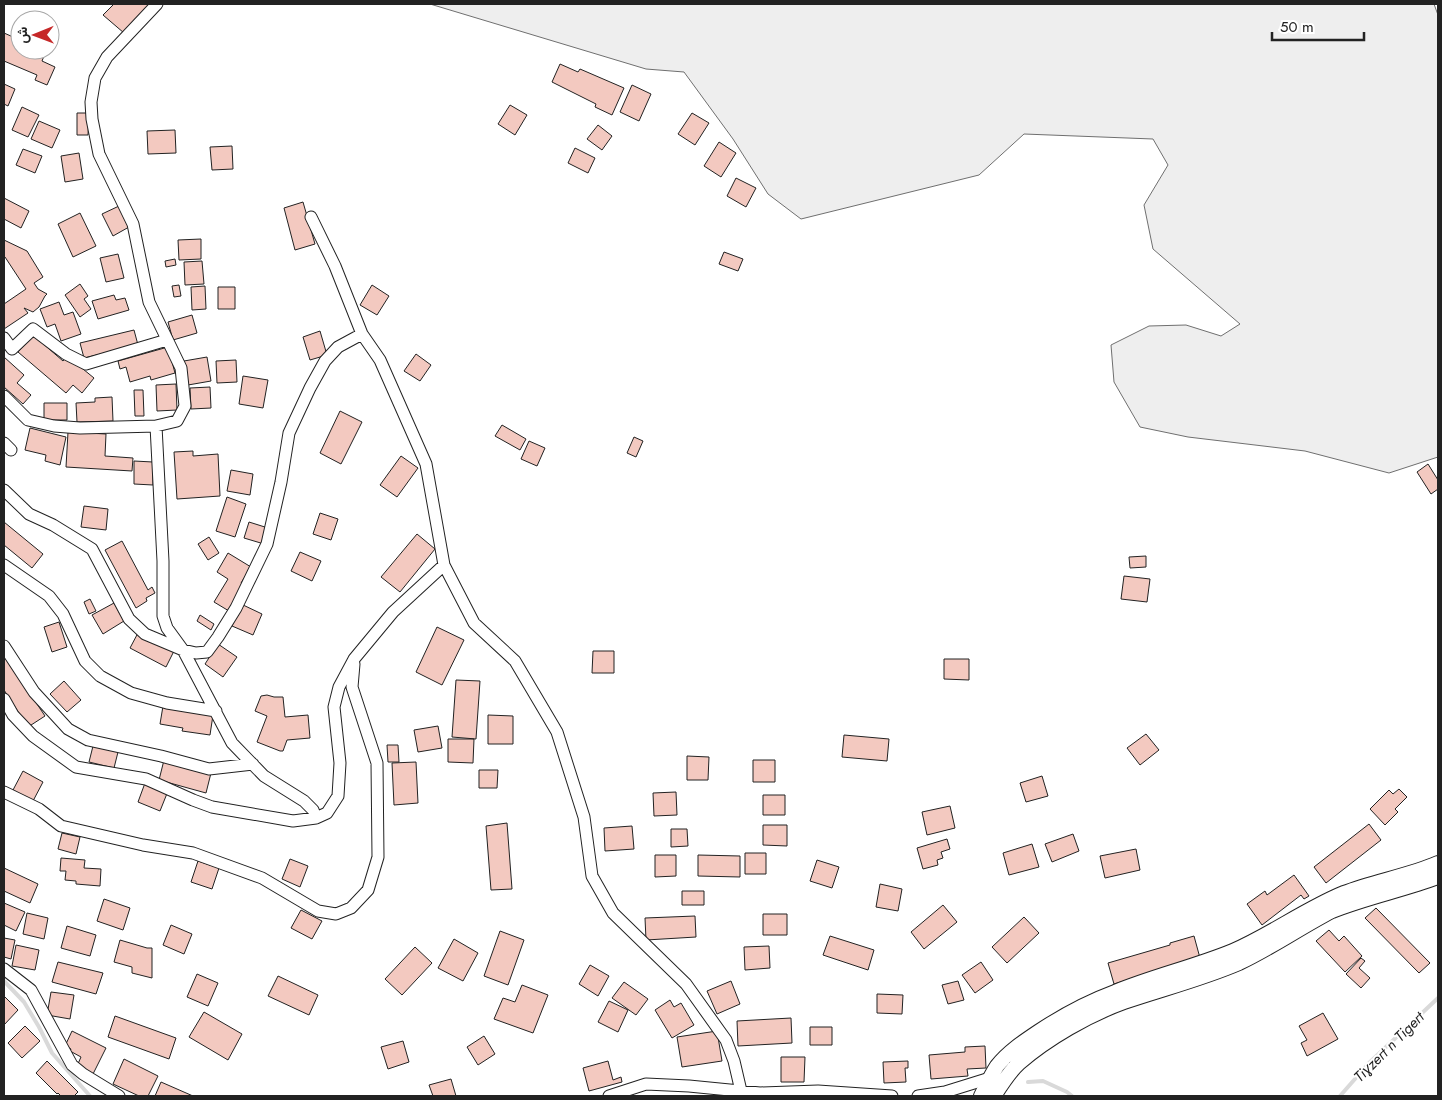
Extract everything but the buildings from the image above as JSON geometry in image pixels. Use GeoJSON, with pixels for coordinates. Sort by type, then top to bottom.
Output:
{"type":"FeatureCollection","features":[{"type":"Feature","properties":{"kind":"street"},"geometry":{"type":"LineString","coordinates":[[4,396],[28,420],[54,426],[80,428],[156,426],[177,421],[185,406],[181,368],[149,302],[133,224],[99,154],[92,119],[91,102],[95,78],[107,57],[157,4]]}},
{"type":"Feature","properties":{"kind":"street"},"geometry":{"type":"LineString","coordinates":[[312,217],[335,266],[362,334],[380,360],[426,464],[444,565],[474,623],[515,661],[557,732],[584,817],[592,876],[612,913],[686,984],[726,1040],[734,1061],[741,1091]]}},
{"type":"Feature","properties":{"kind":"street"},"geometry":{"type":"LineString","coordinates":[[4,338],[12,349],[33,329],[66,354],[86,364],[167,340]]}},
{"type":"Feature","properties":{"kind":"street"},"geometry":{"type":"LineString","coordinates":[[4,490],[29,514],[53,525],[92,549],[129,619],[145,634],[184,650],[196,653],[207,652],[236,608],[267,544],[281,482],[289,433],[310,388],[325,361],[338,347],[362,334]]}},
{"type":"Feature","properties":{"kind":"street"},"geometry":{"type":"LineString","coordinates":[[156,426],[163,561],[163,616],[167,628],[184,650],[232,743],[264,776],[304,801],[313,810],[316,818]]}},
{"type":"Feature","properties":{"kind":"street"},"geometry":{"type":"LineString","coordinates":[[4,565],[49,596],[63,614],[85,661],[100,676],[132,693],[167,703],[216,711]]}},
{"type":"Feature","properties":{"kind":"street"},"geometry":{"type":"LineString","coordinates":[[4,699],[13,715],[33,736],[76,767],[146,779],[212,807],[293,821],[316,818],[327,813],[338,796],[340,763],[334,707],[339,687],[354,659],[393,612],[444,565]]}},
{"type":"Feature","properties":{"kind":"street"},"geometry":{"type":"LineString","coordinates":[[4,646],[34,692],[68,729],[88,740],[209,769],[253,764]]}},
{"type":"Feature","properties":{"kind":"street"},"geometry":{"type":"LineString","coordinates":[[4,792],[39,809],[61,826],[143,845],[193,853],[262,878],[318,911],[336,914],[351,908],[368,890],[378,857],[378,763],[352,687],[354,659]]}},
{"type":"Feature","properties":{"kind":"street"},"geometry":{"type":"LineString","coordinates":[[981,1096],[997,1067],[1016,1046],[1050,1024],[1094,1000],[1116,991],[1196,966],[1235,950],[1314,907],[1343,894],[1374,882],[1438,863]]}},
{"type":"Feature","properties":{"kind":"street"},"geometry":{"type":"LineString","coordinates":[[994,1096],[1005,1078],[1018,1064],[1055,1037],[1080,1022],[1121,1003],[1239,963],[1332,911],[1438,877]]}},
{"type":"Feature","properties":{"kind":"street"},"geometry":{"type":"LineString","coordinates":[[4,969],[30,990],[72,1065],[119,1096]]}},
{"type":"Feature","properties":{"kind":"street"},"geometry":{"type":"LineString","coordinates":[[918,1096],[945,1092],[990,1078]]}},
{"type":"Feature","properties":{"kind":"street"},"geometry":{"type":"LineString","coordinates":[[608,1096],[646,1084],[760,1093],[818,1091],[892,1096]]}},
{"type":"Feature","properties":{"kind":"shaded area"},"geometry":{"type":"Polygon","coordinates":[[[430,4],[1434,4],[1438,15],[1438,457],[1389,473],[1305,451],[1188,437],[1140,427],[1114,382],[1111,345],[1149,326],[1186,325],[1221,336],[1240,324],[1153,249],[1144,205],[1168,165],[1153,139],[1024,134],[979,175],[801,219],[768,194],[733,139],[684,72],[646,69],[430,4]]]}},
{"type":"Feature","properties":{"kind":"waterway"},"geometry":{"type":"LineString","coordinates":[[4,981],[24,1002],[52,1053],[90,1096]]}},
{"type":"Feature","properties":{"kind":"waterway","name":"Tiɣzert n Tigert"},"geometry":{"type":"LineString","coordinates":[[1340,1096],[1369,1063],[1438,998]]}},
{"type":"Feature","properties":{"kind":"waterway","name":"Tiɣzert n Tigert"},"geometry":{"type":"LineString","coordinates":[[1028,1082],[1043,1081],[1072,1096]]}}]}
